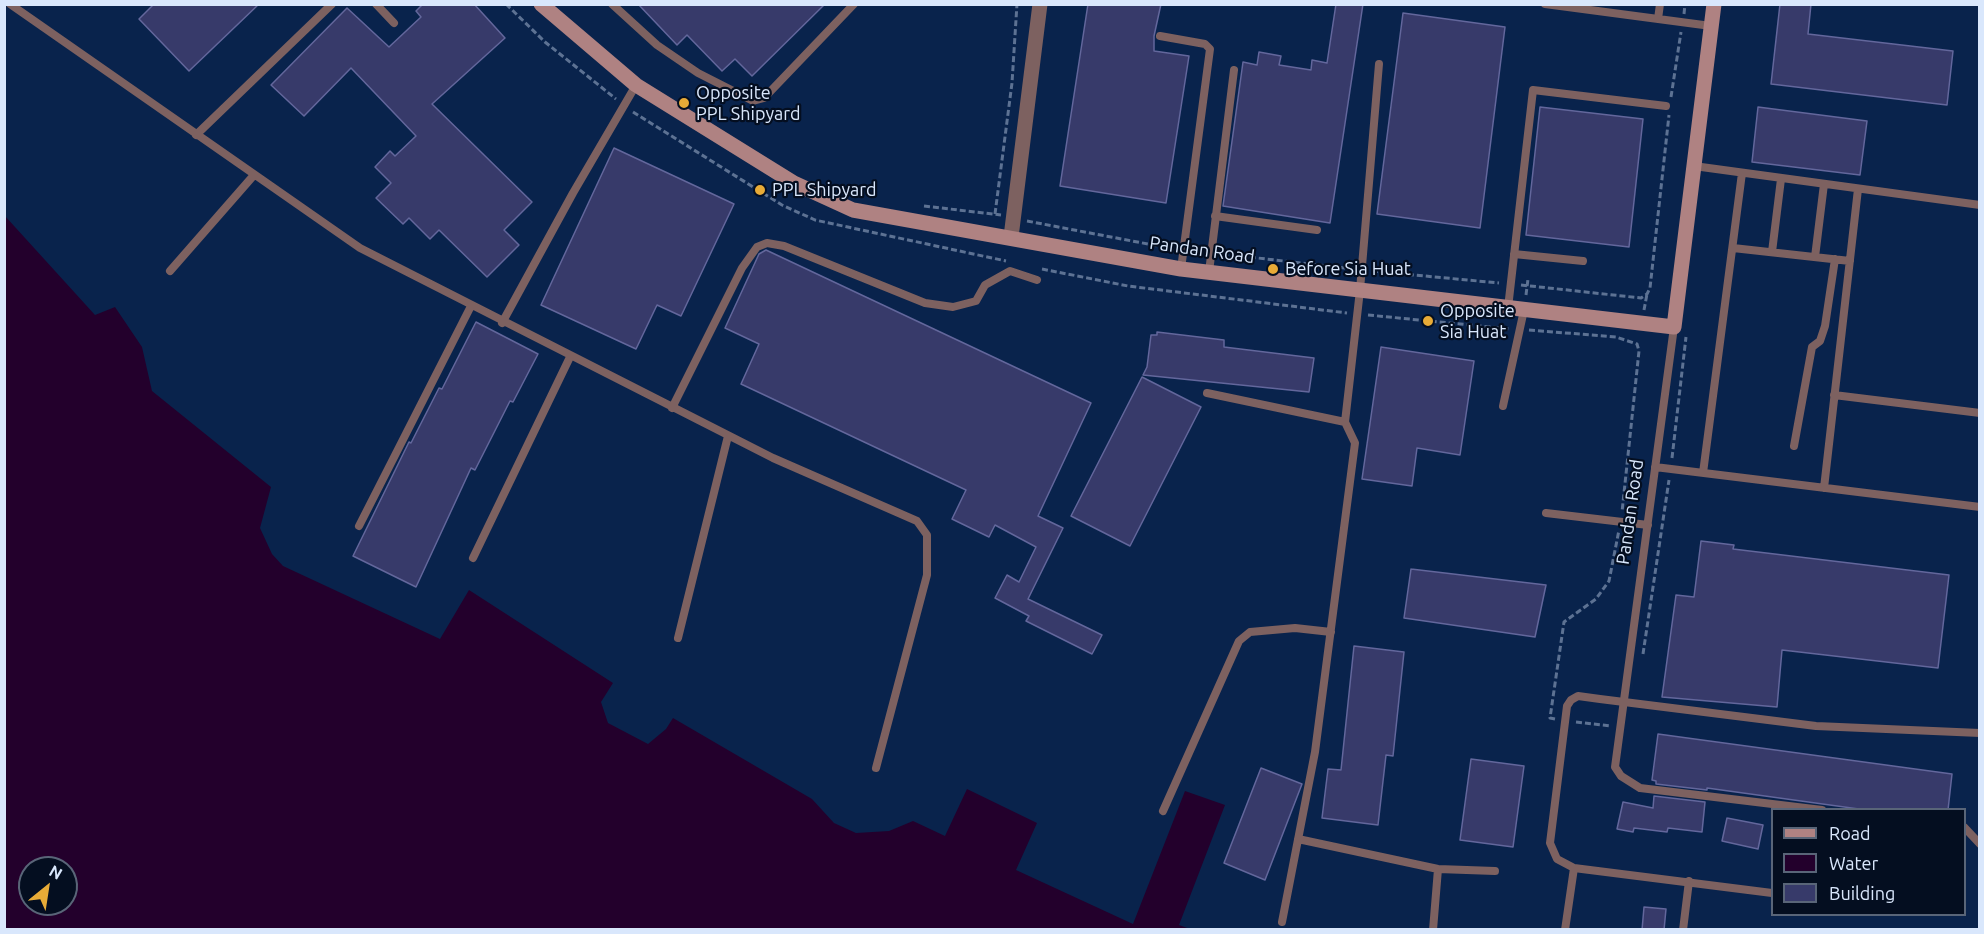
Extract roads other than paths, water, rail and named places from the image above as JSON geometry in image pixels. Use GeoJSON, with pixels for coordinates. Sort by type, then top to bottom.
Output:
{"type":"FeatureCollection","features":[{"type":"Feature","properties":{"kind":"street","name":"Pandan Road"},"geometry":{"type":"LineString","coordinates":[[541,4],[636,85],[794,183],[835,203],[867,213],[1209,273],[1680,329],[1694,166],[1714,4]]}},
{"type":"Feature","properties":{"kind":"street"},"geometry":{"type":"LineString","coordinates":[[1011,237],[1040,4]]}},
{"type":"Feature","properties":{"kind":"lane"},"geometry":{"type":"LineString","coordinates":[[10,4],[360,248],[502,323],[728,436],[917,521],[927,536],[927,574],[876,768]]}},
{"type":"Feature","properties":{"kind":"lane"},"geometry":{"type":"LineString","coordinates":[[196,135],[332,4]]}},
{"type":"Feature","properties":{"kind":"lane"},"geometry":{"type":"LineString","coordinates":[[376,4],[394,23]]}},
{"type":"Feature","properties":{"kind":"lane"},"geometry":{"type":"LineString","coordinates":[[612,4],[657,45],[698,73],[753,101],[764,99],[854,4]]}},
{"type":"Feature","properties":{"kind":"lane"},"geometry":{"type":"LineString","coordinates":[[1545,4],[1711,26]]}},
{"type":"Feature","properties":{"kind":"lane"},"geometry":{"type":"LineString","coordinates":[[1658,19],[1660,4]]}},
{"type":"Feature","properties":{"kind":"lane"},"geometry":{"type":"LineString","coordinates":[[1160,36],[1205,44],[1210,49],[1181,269]]}},
{"type":"Feature","properties":{"kind":"lane"},"geometry":{"type":"LineString","coordinates":[[1282,922],[1315,752],[1355,443],[1345,422],[1360,290],[1379,64]]}},
{"type":"Feature","properties":{"kind":"lane"},"geometry":{"type":"LineString","coordinates":[[1209,273],[1234,70]]}},
{"type":"Feature","properties":{"kind":"lane"},"geometry":{"type":"LineString","coordinates":[[502,323],[636,85]]}},
{"type":"Feature","properties":{"kind":"lane"},"geometry":{"type":"LineString","coordinates":[[1508,308],[1533,90],[1666,106]]}},
{"type":"Feature","properties":{"kind":"lane"},"geometry":{"type":"LineString","coordinates":[[1694,166],[1980,205]]}},
{"type":"Feature","properties":{"kind":"lane"},"geometry":{"type":"LineString","coordinates":[[1703,473],[1742,173]]}},
{"type":"Feature","properties":{"kind":"lane"},"geometry":{"type":"LineString","coordinates":[[170,271],[254,175]]}},
{"type":"Feature","properties":{"kind":"lane"},"geometry":{"type":"LineString","coordinates":[[1772,252],[1781,179]]}},
{"type":"Feature","properties":{"kind":"lane"},"geometry":{"type":"LineString","coordinates":[[1815,257],[1824,184]]}},
{"type":"Feature","properties":{"kind":"lane"},"geometry":{"type":"LineString","coordinates":[[1824,488],[1858,189]]}},
{"type":"Feature","properties":{"kind":"lane"},"geometry":{"type":"LineString","coordinates":[[1215,216],[1317,230]]}},
{"type":"Feature","properties":{"kind":"lane"},"geometry":{"type":"LineString","coordinates":[[672,408],[742,268],[757,246],[767,243],[784,246],[925,303],[953,307],[976,301],[985,285],[1010,271],[1037,280]]}},
{"type":"Feature","properties":{"kind":"lane"},"geometry":{"type":"LineString","coordinates":[[1733,248],[1850,261]]}},
{"type":"Feature","properties":{"kind":"lane"},"geometry":{"type":"LineString","coordinates":[[1514,254],[1583,261]]}},
{"type":"Feature","properties":{"kind":"lane"},"geometry":{"type":"LineString","coordinates":[[1794,446],[1812,347],[1820,341],[1825,326],[1835,260]]}},
{"type":"Feature","properties":{"kind":"lane"},"geometry":{"type":"LineString","coordinates":[[359,526],[471,306]]}},
{"type":"Feature","properties":{"kind":"lane"},"geometry":{"type":"LineString","coordinates":[[1503,406],[1524,310]]}},
{"type":"Feature","properties":{"kind":"lane","name":"Pandan Road"},"geometry":{"type":"LineString","coordinates":[[1680,329],[1655,467],[1615,766],[1621,776],[1631,784],[1807,808]]}},
{"type":"Feature","properties":{"kind":"lane"},"geometry":{"type":"LineString","coordinates":[[473,558],[570,357]]}},
{"type":"Feature","properties":{"kind":"lane"},"geometry":{"type":"LineString","coordinates":[[1207,393],[1345,422]]}},
{"type":"Feature","properties":{"kind":"lane"},"geometry":{"type":"LineString","coordinates":[[1834,395],[1980,413]]}},
{"type":"Feature","properties":{"kind":"lane"},"geometry":{"type":"LineString","coordinates":[[678,638],[728,436]]}},
{"type":"Feature","properties":{"kind":"lane"},"geometry":{"type":"LineString","coordinates":[[1655,467],[1980,507]]}},
{"type":"Feature","properties":{"kind":"lane"},"geometry":{"type":"LineString","coordinates":[[1546,513],[1648,525]]}},
{"type":"Feature","properties":{"kind":"lane"},"geometry":{"type":"LineString","coordinates":[[1163,811],[1239,641],[1250,632],[1295,628],[1331,632]]}},
{"type":"Feature","properties":{"kind":"lane"},"geometry":{"type":"LineString","coordinates":[[1771,893],[1574,868],[1557,859],[1550,843],[1567,706],[1578,696],[1816,726],[1980,733]]}},
{"type":"Feature","properties":{"kind":"lane"},"geometry":{"type":"LineString","coordinates":[[1966,828],[1980,844]]}},
{"type":"Feature","properties":{"kind":"lane"},"geometry":{"type":"LineString","coordinates":[[1298,839],[1438,869],[1495,871]]}},
{"type":"Feature","properties":{"kind":"lane"},"geometry":{"type":"LineString","coordinates":[[1565,930],[1574,868]]}},
{"type":"Feature","properties":{"kind":"lane"},"geometry":{"type":"LineString","coordinates":[[1433,930],[1438,869]]}},
{"type":"Feature","properties":{"kind":"lane"},"geometry":{"type":"LineString","coordinates":[[1683,930],[1689,881]]}},
{"type":"Feature","properties":{"kind":"water"},"geometry":{"type":"Polygon","coordinates":[[[5,216],[95,315],[115,307],[142,347],[152,391],[271,487],[260,528],[272,554],[283,566],[440,639],[469,590],[613,683],[601,702],[608,723],[648,744],[666,729],[673,718],[812,799],[834,823],[856,833],[889,831],[913,821],[945,836],[967,789],[1037,823],[1016,870],[1133,924],[1185,791],[1225,805],[1179,925],[1190,929],[5,929],[5,216]]]}},
{"type":"Feature","properties":{"kind":"place","name":"Opposite PPL Shipyard"},"geometry":{"type":"Point","coordinates":[684,103]}},
{"type":"Feature","properties":{"kind":"place","name":"PPL Shipyard"},"geometry":{"type":"Point","coordinates":[760,190]}},
{"type":"Feature","properties":{"kind":"place","name":"Before Sia Huat"},"geometry":{"type":"Point","coordinates":[1273,269]}},
{"type":"Feature","properties":{"kind":"place","name":"Opposite Sia Huat"},"geometry":{"type":"Point","coordinates":[1428,321]}}]}
